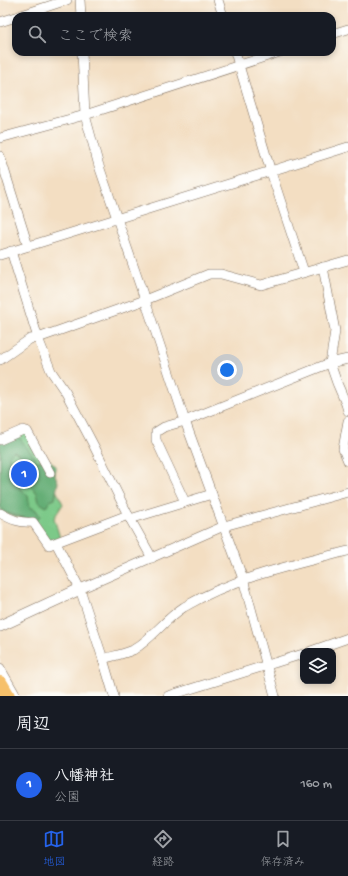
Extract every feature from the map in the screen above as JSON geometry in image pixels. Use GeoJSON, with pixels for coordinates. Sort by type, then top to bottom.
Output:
{"type":"FeatureCollection","features":[{"type":"Feature","properties":{"kind":"highway"},"geometry":{"type":"LineString","coordinates":[[0,684],[7,696]]}},
{"type":"Feature","properties":{"kind":"street"},"geometry":{"type":"LineString","coordinates":[[31,12],[67,0]]}},
{"type":"Feature","properties":{"kind":"street"},"geometry":{"type":"LineString","coordinates":[[80,0],[80,12]]}},
{"type":"Feature","properties":{"kind":"street"},"geometry":{"type":"LineString","coordinates":[[218,0],[222,12]]}},
{"type":"Feature","properties":{"kind":"street"},"geometry":{"type":"LineString","coordinates":[[0,22],[12,18]]}},
{"type":"Feature","properties":{"kind":"street"},"geometry":{"type":"LineString","coordinates":[[336,33],[348,29]]}},
{"type":"Feature","properties":{"kind":"street"},"geometry":{"type":"LineString","coordinates":[[82,56],[85,114],[98,166],[146,300],[185,421],[244,579],[275,696]]}},
{"type":"Feature","properties":{"kind":"street"},"geometry":{"type":"LineString","coordinates":[[236,56],[271,172],[304,272]]}},
{"type":"Feature","properties":{"kind":"street"},"geometry":{"type":"LineString","coordinates":[[0,138],[85,114],[268,56]]}},
{"type":"Feature","properties":{"kind":"street"},"geometry":{"type":"LineString","coordinates":[[0,255],[348,147]]}},
{"type":"Feature","properties":{"kind":"street"},"geometry":{"type":"LineString","coordinates":[[0,156],[28,246]]}},
{"type":"Feature","properties":{"kind":"street"},"geometry":{"type":"LineString","coordinates":[[11,252],[38,338],[51,371],[66,393],[129,517],[152,558]]}},
{"type":"Feature","properties":{"kind":"street"},"geometry":{"type":"LineString","coordinates":[[0,360],[30,339],[38,338],[146,300],[209,274],[221,274],[261,286],[348,260]]}},
{"type":"Feature","properties":{"kind":"street"},"geometry":{"type":"LineString","coordinates":[[323,267],[336,331],[330,363],[348,411]]}},
{"type":"Feature","properties":{"kind":"street"},"geometry":{"type":"LineString","coordinates":[[185,502],[156,440],[156,432],[164,427],[185,421],[330,363],[348,359]]}},
{"type":"Feature","properties":{"kind":"street"},"geometry":{"type":"LineString","coordinates":[[348,421],[343,449],[348,461]]}},
{"type":"Feature","properties":{"kind":"street"},"geometry":{"type":"LineString","coordinates":[[0,440],[23,430],[27,431],[50,473]]}},
{"type":"Feature","properties":{"kind":"street"},"geometry":{"type":"LineString","coordinates":[[0,626],[224,526],[348,492]]}},
{"type":"Feature","properties":{"kind":"street"},"geometry":{"type":"LineString","coordinates":[[0,513],[22,523],[34,522],[49,546],[129,517],[212,494]]}},
{"type":"Feature","properties":{"kind":"street"},"geometry":{"type":"LineString","coordinates":[[56,543],[80,590],[114,696]]}},
{"type":"Feature","properties":{"kind":"street"},"geometry":{"type":"LineString","coordinates":[[103,659],[132,650],[147,639],[170,616],[185,607],[244,579],[282,567],[348,551]]}},
{"type":"Feature","properties":{"kind":"street"},"geometry":{"type":"LineString","coordinates":[[320,648],[348,638]]}},
{"type":"Feature","properties":{"kind":"street"},"geometry":{"type":"LineString","coordinates":[[168,696],[300,655]]}},
{"type":"Feature","properties":{"kind":"street"},"geometry":{"type":"LineString","coordinates":[[0,668],[16,696]]}},
{"type":"Feature","properties":{"kind":"green space"},"geometry":{"type":"Polygon","coordinates":[[[27,431],[63,504],[54,518],[60,538],[49,545],[33,522],[0,512],[0,443],[27,431]]]}},
{"type":"Feature","properties":{"kind":"green space"},"geometry":{"type":"Polygon","coordinates":[[[17,433],[37,461],[51,461],[56,466],[55,475],[58,482],[55,499],[50,501],[46,507],[39,502],[37,493],[30,485],[29,475],[24,467],[21,456],[14,451],[9,456],[11,469],[19,476],[19,487],[28,496],[30,507],[36,510],[40,516],[36,521],[4,512],[0,507],[0,439],[17,433]]]}},
{"type":"Feature","properties":{"kind":"place","name":"八幡神社"},"geometry":{"type":"Point","coordinates":[24,474]}}]}
